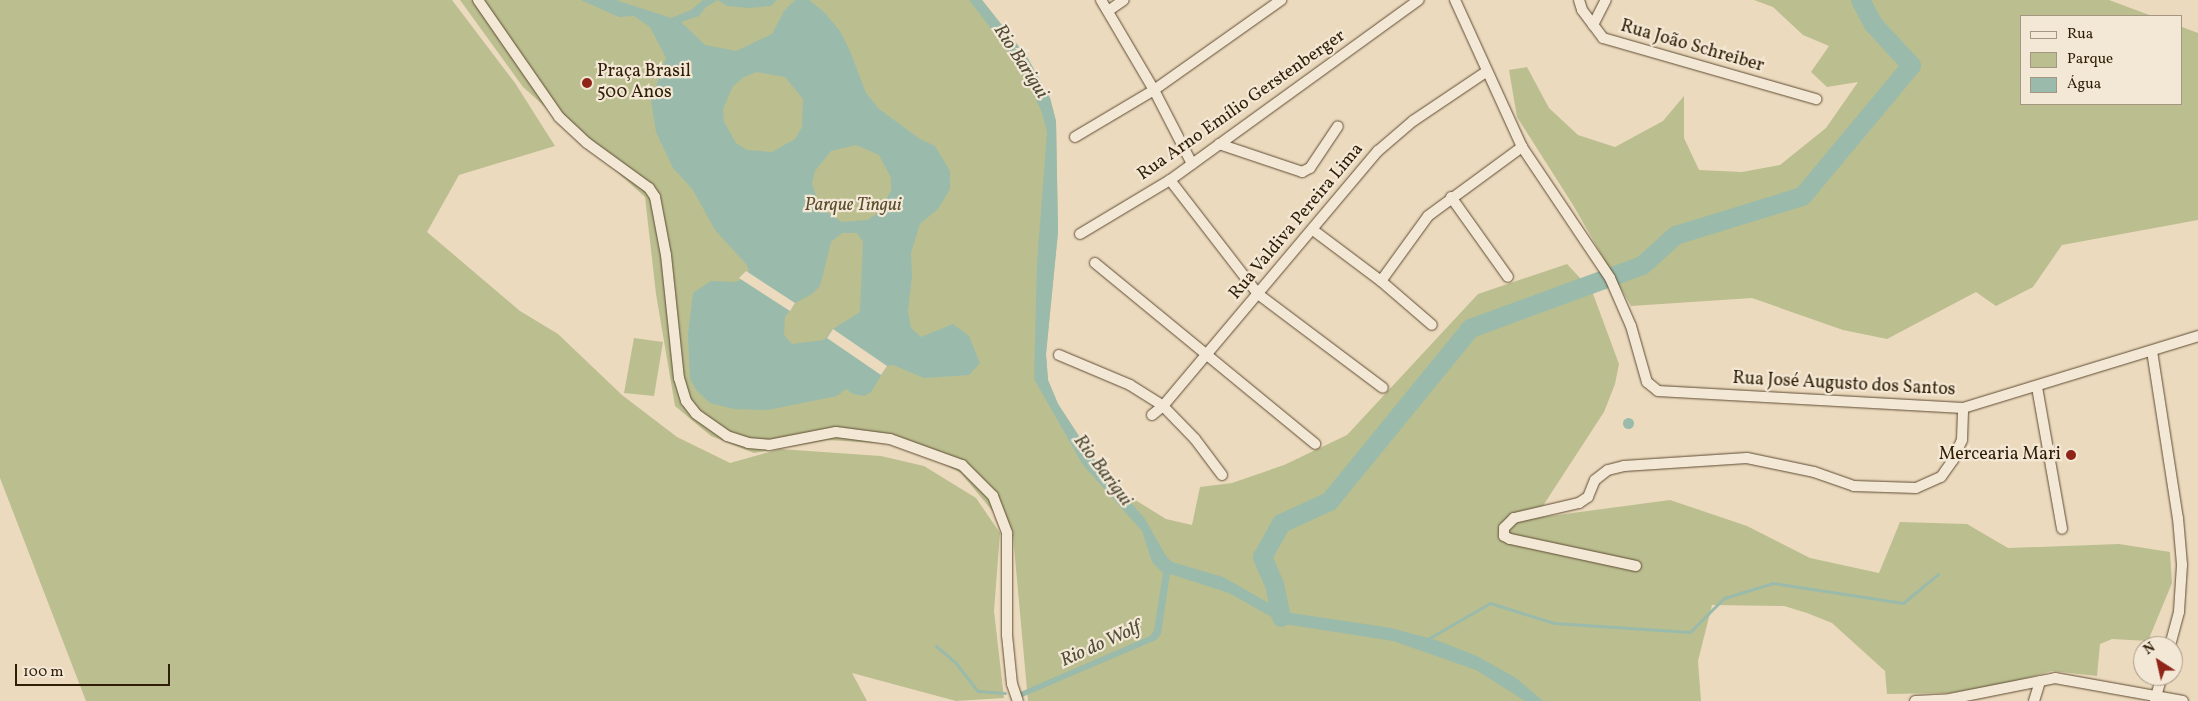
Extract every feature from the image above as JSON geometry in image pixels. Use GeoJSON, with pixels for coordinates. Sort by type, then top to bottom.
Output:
{"type":"FeatureCollection","features":[{"type":"Feature","properties":{"kind":"street"},"geometry":{"type":"LineString","coordinates":[[478,0],[559,117],[587,143],[649,188],[655,197],[666,256],[679,378],[686,401],[696,414],[727,436],[748,443],[769,445],[836,432],[890,439],[962,465],[993,496],[1007,533],[1007,635],[1012,684],[1018,701]]}},
{"type":"Feature","properties":{"kind":"street"},"geometry":{"type":"LineString","coordinates":[[1101,0],[1154,90],[1192,164]]}},
{"type":"Feature","properties":{"kind":"street"},"geometry":{"type":"LineString","coordinates":[[1108,11],[1124,0]]}},
{"type":"Feature","properties":{"kind":"street"},"geometry":{"type":"LineString","coordinates":[[1075,137],[1154,90],[1281,0]]}},
{"type":"Feature","properties":{"kind":"street","name":"Rua Arno Emílio Gerstenberger"},"geometry":{"type":"LineString","coordinates":[[1080,234],[1170,180],[1419,0]]}},
{"type":"Feature","properties":{"kind":"street"},"geometry":{"type":"LineString","coordinates":[[1381,281],[1428,216],[1522,147],[1486,72],[1455,0]]}},
{"type":"Feature","properties":{"kind":"street","name":"Rua João Schreiber"},"geometry":{"type":"LineString","coordinates":[[1579,0],[1582,10],[1602,38],[1816,99]]}},
{"type":"Feature","properties":{"kind":"street"},"geometry":{"type":"LineString","coordinates":[[1594,25],[1606,0]]}},
{"type":"Feature","properties":{"kind":"street","name":"Rua Valdiva Pereira Lima"},"geometry":{"type":"LineString","coordinates":[[1152,415],[1162,406],[1313,230],[1378,150],[1412,121],[1486,72]]}},
{"type":"Feature","properties":{"kind":"street"},"geometry":{"type":"LineString","coordinates":[[1219,144],[1302,172],[1310,168],[1338,126]]}},
{"type":"Feature","properties":{"kind":"street","name":"Rua José Augusto dos Santos"},"geometry":{"type":"LineString","coordinates":[[1522,147],[1610,278],[1631,326],[1647,382],[1658,392],[1963,408],[2038,387],[2198,336]]}},
{"type":"Feature","properties":{"kind":"street"},"geometry":{"type":"LineString","coordinates":[[1170,180],[1258,294],[1382,388]]}},
{"type":"Feature","properties":{"kind":"street"},"geometry":{"type":"LineString","coordinates":[[1452,197],[1508,277]]}},
{"type":"Feature","properties":{"kind":"street"},"geometry":{"type":"LineString","coordinates":[[1313,230],[1381,281],[1432,325]]}},
{"type":"Feature","properties":{"kind":"street"},"geometry":{"type":"LineString","coordinates":[[1095,263],[1315,444]]}},
{"type":"Feature","properties":{"kind":"street"},"geometry":{"type":"LineString","coordinates":[[2152,351],[2178,518],[2182,565],[2179,612],[2173,636]]}},
{"type":"Feature","properties":{"kind":"street"},"geometry":{"type":"LineString","coordinates":[[1059,355],[1130,385],[1162,406],[1195,439],[1222,475]]}},
{"type":"Feature","properties":{"kind":"street"},"geometry":{"type":"LineString","coordinates":[[2038,387],[2062,529]]}},
{"type":"Feature","properties":{"kind":"street"},"geometry":{"type":"LineString","coordinates":[[1636,566],[1510,539],[1504,536],[1504,528],[1514,518],[1579,503],[1588,496],[1596,480],[1608,470],[1710,459],[1747,458],[1814,472],[1854,486],[1916,488],[1941,477],[1953,460],[1962,440],[1963,408]]}},
{"type":"Feature","properties":{"kind":"street"},"geometry":{"type":"LineString","coordinates":[[1915,701],[1950,699],[2040,681],[2068,678],[2156,698],[2183,701]]}},
{"type":"Feature","properties":{"kind":"street"},"geometry":{"type":"LineString","coordinates":[[2034,701],[2040,681]]}},
{"type":"Feature","properties":{"kind":"green space"},"geometry":{"type":"Polygon","coordinates":[[[0,0],[452,0],[515,83],[555,146],[459,175],[427,232],[520,311],[558,334],[622,395],[677,437],[730,463],[780,449],[881,456],[924,466],[976,498],[1000,533],[994,611],[1004,698],[956,701],[852,673],[867,701],[86,701],[0,478],[0,0]]]}},
{"type":"Feature","properties":{"kind":"green space","name":"Parque Tingui"},"geometry":{"type":"Polygon","coordinates":[[[460,0],[982,0],[1027,57],[1050,98],[1056,121],[1058,232],[1046,354],[1048,380],[1058,404],[1094,459],[1124,493],[1166,519],[1192,525],[1200,487],[1232,483],[1284,465],[1347,435],[1478,294],[1567,264],[1592,291],[1619,364],[1615,384],[1604,412],[1535,518],[1670,500],[1747,526],[1810,558],[1879,573],[1900,522],[1967,524],[2008,548],[2119,544],[2170,552],[2172,583],[2150,636],[2133,636],[2133,640],[2112,639],[2100,644],[2097,676],[2052,671],[2001,685],[1950,693],[1887,694],[1885,671],[1832,623],[1807,613],[1784,606],[1712,605],[1698,661],[1701,701],[1028,701],[1013,536],[961,473],[932,458],[894,444],[828,440],[754,453],[711,436],[675,406],[656,294],[645,197],[523,87],[460,0]]]}},
{"type":"Feature","properties":{"kind":"green space"},"geometry":{"type":"Polygon","coordinates":[[[1754,0],[2109,0],[2149,15],[2020,15],[2020,105],[2183,105],[2183,27],[2198,33],[2198,220],[2062,245],[2033,287],[1996,306],[1976,292],[1887,339],[1843,330],[1752,298],[1631,306],[1573,205],[1517,117],[1509,70],[1527,67],[1549,108],[1578,135],[1615,147],[1663,121],[1684,96],[1684,138],[1699,170],[1742,172],[1780,165],[1826,128],[1858,82],[1827,87],[1811,72],[1829,46],[1803,35],[1773,7],[1754,0]]]}},
{"type":"Feature","properties":{"kind":"green space"},"geometry":{"type":"Polygon","coordinates":[[[634,338],[663,342],[654,396],[624,393],[634,338]]]}},
{"type":"Feature","properties":{"kind":"water"},"geometry":{"type":"Polygon","coordinates":[[[581,0],[616,0],[671,18],[691,10],[703,0],[718,0],[706,7],[699,16],[681,22],[705,45],[736,51],[772,34],[784,11],[795,0],[809,0],[824,12],[840,31],[866,93],[879,109],[920,139],[935,146],[950,171],[950,189],[938,209],[920,224],[911,253],[912,276],[908,311],[911,328],[921,337],[953,324],[969,336],[980,363],[969,375],[924,378],[893,365],[887,366],[871,392],[864,396],[853,394],[846,389],[837,396],[768,410],[734,409],[710,403],[697,391],[690,379],[688,334],[693,293],[711,281],[735,282],[743,279],[749,271],[747,265],[715,230],[693,190],[673,168],[656,132],[651,100],[666,58],[650,27],[634,16],[619,17],[581,0]],[[757,72],[744,77],[733,86],[723,109],[724,122],[736,143],[747,150],[772,152],[795,139],[802,127],[803,99],[785,77],[757,72]],[[856,145],[831,151],[815,171],[812,183],[820,208],[842,222],[867,220],[878,213],[891,191],[891,178],[879,155],[856,145]],[[842,233],[831,242],[820,286],[812,294],[795,303],[785,317],[784,335],[792,344],[824,340],[833,329],[860,312],[863,242],[857,233],[842,233]]]}},
{"type":"Feature","properties":{"kind":"water"},"geometry":{"type":"Polygon","coordinates":[[[718,0],[777,0],[771,6],[749,8],[727,6],[718,0]]]}},
{"type":"Feature","properties":{"kind":"water","name":"Rio Barigui"},"geometry":{"type":"Polygon","coordinates":[[[969,0],[982,0],[1027,57],[1050,98],[1056,121],[1058,232],[1046,354],[1048,380],[1058,404],[1094,459],[1145,519],[1166,556],[1172,562],[1223,577],[1285,612],[1391,628],[1436,640],[1477,656],[1516,678],[1543,701],[1525,701],[1476,670],[1393,641],[1284,624],[1229,593],[1170,574],[1161,634],[1156,640],[1020,698],[1018,693],[1150,636],[1154,630],[1163,573],[1152,562],[1142,531],[1083,465],[1034,379],[1037,264],[1047,132],[1041,110],[1017,62],[969,0]]]}},
{"type":"Feature","properties":{"kind":"water"},"geometry":{"type":"Polygon","coordinates":[[[1628,417],[1634,423],[1628,429],[1622,423],[1628,417]]]}},
{"type":"Feature","properties":{"kind":"pier"},"geometry":{"type":"Polygon","coordinates":[[[746,271],[795,303],[790,311],[739,278],[746,271]]]}},
{"type":"Feature","properties":{"kind":"pier"},"geometry":{"type":"Polygon","coordinates":[[[833,329],[887,366],[881,375],[827,338],[833,329]]]}},
{"type":"Feature","properties":{"kind":"waterway"},"geometry":{"type":"LineString","coordinates":[[1281,617],[1274,584],[1262,557],[1281,523],[1329,501],[1470,328],[1642,265],[1675,235],[1802,196],[1911,65],[1873,24],[1860,0]]}},
{"type":"Feature","properties":{"kind":"waterway"},"geometry":{"type":"LineString","coordinates":[[1426,640],[1490,603],[1554,623],[1690,632],[1724,598],[1773,583],[1903,603],[1938,574]]}},
{"type":"Feature","properties":{"kind":"waterway","name":"Rio do Wolf"},"geometry":{"type":"LineString","coordinates":[[936,646],[955,662],[978,691],[1005,693]]}},
{"type":"Feature","properties":{"kind":"place","name":"Praça Brasil 500 Anos"},"geometry":{"type":"Point","coordinates":[587,83]}},
{"type":"Feature","properties":{"kind":"place","name":"Mercearia Mari"},"geometry":{"type":"Point","coordinates":[2071,455]}}]}
